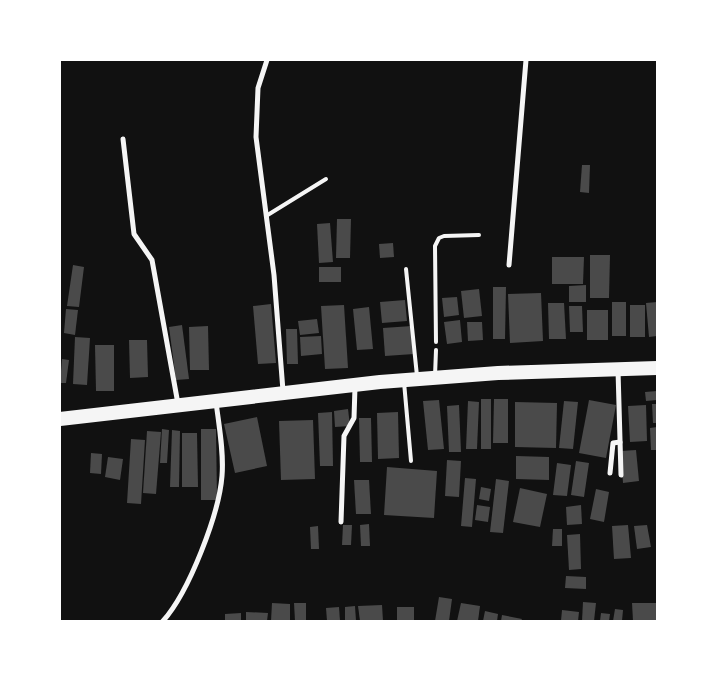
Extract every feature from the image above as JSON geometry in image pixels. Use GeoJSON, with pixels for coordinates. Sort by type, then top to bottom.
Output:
{"type":"FeatureCollection","features":[{"type":"Feature","properties":{"kind":"highway"},"geometry":{"type":"LineString","coordinates":[[60,419],[355,384],[498,373],[657,368]]}},
{"type":"Feature","properties":{"kind":"street"},"geometry":{"type":"LineString","coordinates":[[267,60],[258,88],[256,137],[279,324],[283,392]]}},
{"type":"Feature","properties":{"kind":"street"},"geometry":{"type":"LineString","coordinates":[[509,265],[526,60]]}},
{"type":"Feature","properties":{"kind":"street"},"geometry":{"type":"LineString","coordinates":[[123,139],[134,234],[152,260],[178,404]]}},
{"type":"Feature","properties":{"kind":"street"},"geometry":{"type":"LineString","coordinates":[[618,370],[621,475]]}},
{"type":"Feature","properties":{"kind":"street"},"geometry":{"type":"LineString","coordinates":[[341,522],[344,436],[354,418],[355,384]]}},
{"type":"Feature","properties":{"kind":"street"},"geometry":{"type":"LineString","coordinates":[[165,620],[194,566],[217,509],[222,474],[216,400]]}},
{"type":"Feature","properties":{"kind":"street"},"geometry":{"type":"LineString","coordinates":[[610,473],[613,443],[620,442]]}},
{"type":"Feature","properties":{"kind":"lane"},"geometry":{"type":"LineString","coordinates":[[266,216],[326,179]]}},
{"type":"Feature","properties":{"kind":"lane"},"geometry":{"type":"LineString","coordinates":[[436,342],[435,246],[439,238],[444,236],[479,235]]}},
{"type":"Feature","properties":{"kind":"lane"},"geometry":{"type":"LineString","coordinates":[[406,269],[411,380],[411,462]]}},
{"type":"Feature","properties":{"kind":"lane"},"geometry":{"type":"LineString","coordinates":[[435,378],[436,350]]}},
{"type":"Feature","properties":{"kind":"building"},"geometry":{"type":"Polygon","coordinates":[[[582,165],[590,165],[589,193],[580,192],[582,165]]]}},
{"type":"Feature","properties":{"kind":"building"},"geometry":{"type":"Polygon","coordinates":[[[337,219],[351,219],[350,258],[336,258],[337,219]]]}},
{"type":"Feature","properties":{"kind":"building"},"geometry":{"type":"Polygon","coordinates":[[[330,223],[333,262],[319,263],[317,224],[330,223]]]}},
{"type":"Feature","properties":{"kind":"building"},"geometry":{"type":"Polygon","coordinates":[[[393,243],[394,257],[380,258],[379,244],[393,243]]]}},
{"type":"Feature","properties":{"kind":"building"},"geometry":{"type":"Polygon","coordinates":[[[590,255],[610,255],[609,298],[590,298],[590,255]]]}},
{"type":"Feature","properties":{"kind":"building"},"geometry":{"type":"Polygon","coordinates":[[[552,257],[584,257],[583,284],[552,284],[552,257]]]}},
{"type":"Feature","properties":{"kind":"building"},"geometry":{"type":"Polygon","coordinates":[[[73,265],[84,267],[79,307],[67,306],[73,265]]]}},
{"type":"Feature","properties":{"kind":"building"},"geometry":{"type":"Polygon","coordinates":[[[319,267],[341,267],[341,282],[319,282],[319,267]]]}},
{"type":"Feature","properties":{"kind":"building"},"geometry":{"type":"Polygon","coordinates":[[[586,285],[586,302],[569,302],[569,286],[586,285]]]}},
{"type":"Feature","properties":{"kind":"building"},"geometry":{"type":"Polygon","coordinates":[[[493,287],[506,287],[505,339],[493,339],[493,287]]]}},
{"type":"Feature","properties":{"kind":"building"},"geometry":{"type":"Polygon","coordinates":[[[479,289],[482,316],[464,318],[461,291],[479,289]]]}},
{"type":"Feature","properties":{"kind":"building"},"geometry":{"type":"Polygon","coordinates":[[[541,293],[543,341],[510,343],[508,294],[541,293]]]}},
{"type":"Feature","properties":{"kind":"building"},"geometry":{"type":"Polygon","coordinates":[[[457,297],[459,315],[444,317],[442,298],[457,297]]]}},
{"type":"Feature","properties":{"kind":"building"},"geometry":{"type":"Polygon","coordinates":[[[405,300],[407,321],[382,323],[380,302],[405,300]]]}},
{"type":"Feature","properties":{"kind":"building"},"geometry":{"type":"Polygon","coordinates":[[[612,302],[626,302],[626,336],[612,336],[612,302]]]}},
{"type":"Feature","properties":{"kind":"building"},"geometry":{"type":"Polygon","coordinates":[[[657,302],[657,336],[649,337],[646,303],[657,302]]]}},
{"type":"Feature","properties":{"kind":"building"},"geometry":{"type":"Polygon","coordinates":[[[548,303],[564,303],[566,339],[549,339],[548,303]]]}},
{"type":"Feature","properties":{"kind":"building"},"geometry":{"type":"Polygon","coordinates":[[[271,304],[276,363],[258,364],[253,306],[271,304]]]}},
{"type":"Feature","properties":{"kind":"building"},"geometry":{"type":"Polygon","coordinates":[[[344,305],[348,368],[325,369],[321,306],[344,305]]]}},
{"type":"Feature","properties":{"kind":"building"},"geometry":{"type":"Polygon","coordinates":[[[630,305],[645,305],[645,337],[630,337],[630,305]]]}},
{"type":"Feature","properties":{"kind":"building"},"geometry":{"type":"Polygon","coordinates":[[[569,306],[582,306],[583,332],[570,332],[569,306]]]}},
{"type":"Feature","properties":{"kind":"building"},"geometry":{"type":"Polygon","coordinates":[[[369,307],[373,349],[357,350],[353,309],[369,307]]]}},
{"type":"Feature","properties":{"kind":"building"},"geometry":{"type":"Polygon","coordinates":[[[66,309],[78,310],[75,335],[64,333],[66,309]]]}},
{"type":"Feature","properties":{"kind":"building"},"geometry":{"type":"Polygon","coordinates":[[[587,310],[608,310],[608,340],[587,340],[587,310]]]}},
{"type":"Feature","properties":{"kind":"building"},"geometry":{"type":"Polygon","coordinates":[[[317,319],[319,333],[300,335],[298,321],[317,319]]]}},
{"type":"Feature","properties":{"kind":"building"},"geometry":{"type":"Polygon","coordinates":[[[460,320],[462,342],[447,344],[444,322],[460,320]]]}},
{"type":"Feature","properties":{"kind":"building"},"geometry":{"type":"Polygon","coordinates":[[[467,322],[482,322],[483,340],[468,341],[467,322]]]}},
{"type":"Feature","properties":{"kind":"building"},"geometry":{"type":"Polygon","coordinates":[[[182,325],[189,379],[176,380],[169,327],[182,325]]]}},
{"type":"Feature","properties":{"kind":"building"},"geometry":{"type":"Polygon","coordinates":[[[208,326],[209,370],[190,370],[189,327],[208,326]]]}},
{"type":"Feature","properties":{"kind":"building"},"geometry":{"type":"Polygon","coordinates":[[[412,326],[414,354],[385,356],[383,328],[412,326]]]}},
{"type":"Feature","properties":{"kind":"building"},"geometry":{"type":"Polygon","coordinates":[[[286,329],[297,329],[298,364],[287,364],[286,329]]]}},
{"type":"Feature","properties":{"kind":"building"},"geometry":{"type":"Polygon","coordinates":[[[321,336],[322,354],[301,356],[300,337],[321,336]]]}},
{"type":"Feature","properties":{"kind":"building"},"geometry":{"type":"Polygon","coordinates":[[[75,337],[90,338],[87,385],[73,384],[75,337]]]}},
{"type":"Feature","properties":{"kind":"building"},"geometry":{"type":"Polygon","coordinates":[[[129,340],[147,340],[148,377],[130,378],[129,340]]]}},
{"type":"Feature","properties":{"kind":"building"},"geometry":{"type":"Polygon","coordinates":[[[95,345],[114,345],[114,391],[96,391],[95,345]]]}},
{"type":"Feature","properties":{"kind":"building"},"geometry":{"type":"Polygon","coordinates":[[[62,359],[69,360],[66,383],[60,383],[62,359]]]}},
{"type":"Feature","properties":{"kind":"building"},"geometry":{"type":"Polygon","coordinates":[[[657,391],[657,400],[646,401],[645,392],[657,391]]]}},
{"type":"Feature","properties":{"kind":"building"},"geometry":{"type":"Polygon","coordinates":[[[481,399],[491,399],[491,449],[481,449],[481,399]]]}},
{"type":"Feature","properties":{"kind":"building"},"geometry":{"type":"Polygon","coordinates":[[[494,399],[508,399],[508,443],[493,443],[494,399]]]}},
{"type":"Feature","properties":{"kind":"building"},"geometry":{"type":"Polygon","coordinates":[[[439,400],[444,449],[428,450],[423,401],[439,400]]]}},
{"type":"Feature","properties":{"kind":"building"},"geometry":{"type":"Polygon","coordinates":[[[589,400],[616,405],[606,458],[579,453],[589,400]]]}},
{"type":"Feature","properties":{"kind":"building"},"geometry":{"type":"Polygon","coordinates":[[[468,401],[479,402],[477,449],[466,449],[468,401]]]}},
{"type":"Feature","properties":{"kind":"building"},"geometry":{"type":"Polygon","coordinates":[[[564,401],[578,402],[573,449],[559,448],[564,401]]]}},
{"type":"Feature","properties":{"kind":"building"},"geometry":{"type":"Polygon","coordinates":[[[515,402],[557,403],[556,448],[515,447],[515,402]]]}},
{"type":"Feature","properties":{"kind":"building"},"geometry":{"type":"Polygon","coordinates":[[[652,404],[657,404],[657,423],[653,423],[652,404]]]}},
{"type":"Feature","properties":{"kind":"building"},"geometry":{"type":"Polygon","coordinates":[[[459,405],[461,452],[449,452],[447,406],[459,405]]]}},
{"type":"Feature","properties":{"kind":"building"},"geometry":{"type":"Polygon","coordinates":[[[646,405],[647,441],[630,442],[628,406],[646,405]]]}},
{"type":"Feature","properties":{"kind":"building"},"geometry":{"type":"Polygon","coordinates":[[[348,409],[350,426],[335,427],[334,411],[348,409]]]}},
{"type":"Feature","properties":{"kind":"building"},"geometry":{"type":"Polygon","coordinates":[[[332,412],[333,466],[320,466],[318,413],[332,412]]]}},
{"type":"Feature","properties":{"kind":"building"},"geometry":{"type":"Polygon","coordinates":[[[398,412],[399,458],[378,459],[377,413],[398,412]]]}},
{"type":"Feature","properties":{"kind":"building"},"geometry":{"type":"Polygon","coordinates":[[[257,417],[267,466],[235,473],[224,424],[257,417]]]}},
{"type":"Feature","properties":{"kind":"building"},"geometry":{"type":"Polygon","coordinates":[[[359,418],[371,418],[372,462],[360,462],[359,418]]]}},
{"type":"Feature","properties":{"kind":"building"},"geometry":{"type":"Polygon","coordinates":[[[313,420],[315,479],[281,480],[279,421],[313,420]]]}},
{"type":"Feature","properties":{"kind":"building"},"geometry":{"type":"Polygon","coordinates":[[[657,427],[657,450],[651,450],[650,428],[657,427]]]}},
{"type":"Feature","properties":{"kind":"building"},"geometry":{"type":"Polygon","coordinates":[[[162,429],[169,430],[167,463],[160,463],[162,429]]]}},
{"type":"Feature","properties":{"kind":"building"},"geometry":{"type":"Polygon","coordinates":[[[201,429],[216,429],[217,500],[201,500],[201,429]]]}},
{"type":"Feature","properties":{"kind":"building"},"geometry":{"type":"Polygon","coordinates":[[[172,430],[180,431],[179,487],[170,487],[172,430]]]}},
{"type":"Feature","properties":{"kind":"building"},"geometry":{"type":"Polygon","coordinates":[[[147,431],[161,432],[156,494],[143,493],[147,431]]]}},
{"type":"Feature","properties":{"kind":"building"},"geometry":{"type":"Polygon","coordinates":[[[182,433],[197,433],[198,487],[182,487],[182,433]]]}},
{"type":"Feature","properties":{"kind":"building"},"geometry":{"type":"Polygon","coordinates":[[[131,439],[145,440],[141,504],[127,503],[131,439]]]}},
{"type":"Feature","properties":{"kind":"building"},"geometry":{"type":"Polygon","coordinates":[[[636,450],[639,481],[623,483],[621,451],[636,450]]]}},
{"type":"Feature","properties":{"kind":"building"},"geometry":{"type":"Polygon","coordinates":[[[91,453],[102,454],[101,474],[90,473],[91,453]]]}},
{"type":"Feature","properties":{"kind":"building"},"geometry":{"type":"Polygon","coordinates":[[[516,456],[549,457],[549,480],[516,479],[516,456]]]}},
{"type":"Feature","properties":{"kind":"building"},"geometry":{"type":"Polygon","coordinates":[[[108,457],[123,459],[120,480],[105,477],[108,457]]]}},
{"type":"Feature","properties":{"kind":"building"},"geometry":{"type":"Polygon","coordinates":[[[447,460],[461,461],[459,497],[445,496],[447,460]]]}},
{"type":"Feature","properties":{"kind":"building"},"geometry":{"type":"Polygon","coordinates":[[[576,461],[589,463],[584,497],[571,495],[576,461]]]}},
{"type":"Feature","properties":{"kind":"building"},"geometry":{"type":"Polygon","coordinates":[[[557,463],[571,465],[567,496],[553,495],[557,463]]]}},
{"type":"Feature","properties":{"kind":"building"},"geometry":{"type":"Polygon","coordinates":[[[387,467],[437,471],[434,518],[384,515],[387,467]]]}},
{"type":"Feature","properties":{"kind":"building"},"geometry":{"type":"Polygon","coordinates":[[[465,478],[476,479],[472,527],[461,526],[465,478]]]}},
{"type":"Feature","properties":{"kind":"building"},"geometry":{"type":"Polygon","coordinates":[[[496,479],[509,481],[503,533],[490,532],[496,479]]]}},
{"type":"Feature","properties":{"kind":"building"},"geometry":{"type":"Polygon","coordinates":[[[354,480],[369,480],[371,514],[356,514],[354,480]]]}},
{"type":"Feature","properties":{"kind":"building"},"geometry":{"type":"Polygon","coordinates":[[[481,487],[491,489],[489,501],[479,499],[481,487]]]}},
{"type":"Feature","properties":{"kind":"building"},"geometry":{"type":"Polygon","coordinates":[[[520,488],[547,494],[540,527],[513,522],[520,488]]]}},
{"type":"Feature","properties":{"kind":"building"},"geometry":{"type":"Polygon","coordinates":[[[596,489],[609,492],[604,522],[590,519],[596,489]]]}},
{"type":"Feature","properties":{"kind":"building"},"geometry":{"type":"Polygon","coordinates":[[[477,505],[490,507],[488,522],[475,520],[477,505]]]}},
{"type":"Feature","properties":{"kind":"building"},"geometry":{"type":"Polygon","coordinates":[[[581,505],[582,524],[567,525],[566,507],[581,505]]]}},
{"type":"Feature","properties":{"kind":"building"},"geometry":{"type":"Polygon","coordinates":[[[369,524],[370,546],[361,546],[360,525],[369,524]]]}},
{"type":"Feature","properties":{"kind":"building"},"geometry":{"type":"Polygon","coordinates":[[[343,525],[352,525],[351,545],[342,545],[343,525]]]}},
{"type":"Feature","properties":{"kind":"building"},"geometry":{"type":"Polygon","coordinates":[[[628,525],[631,558],[614,559],[612,526],[628,525]]]}},
{"type":"Feature","properties":{"kind":"building"},"geometry":{"type":"Polygon","coordinates":[[[647,525],[651,547],[637,549],[634,526],[647,525]]]}},
{"type":"Feature","properties":{"kind":"building"},"geometry":{"type":"Polygon","coordinates":[[[318,526],[319,549],[311,549],[310,527],[318,526]]]}},
{"type":"Feature","properties":{"kind":"building"},"geometry":{"type":"Polygon","coordinates":[[[553,529],[562,529],[562,546],[552,546],[553,529]]]}},
{"type":"Feature","properties":{"kind":"building"},"geometry":{"type":"Polygon","coordinates":[[[580,534],[581,569],[569,570],[567,535],[580,534]]]}},
{"type":"Feature","properties":{"kind":"building"},"geometry":{"type":"Polygon","coordinates":[[[566,576],[586,577],[586,589],[565,588],[566,576]]]}},
{"type":"Feature","properties":{"kind":"building"},"geometry":{"type":"Polygon","coordinates":[[[439,597],[452,599],[449,621],[435,621],[439,597]]]}},
{"type":"Feature","properties":{"kind":"building"},"geometry":{"type":"Polygon","coordinates":[[[583,602],[596,603],[594,621],[582,621],[583,602]]]}},
{"type":"Feature","properties":{"kind":"building"},"geometry":{"type":"Polygon","coordinates":[[[272,603],[290,604],[290,621],[271,621],[272,603]]]}},
{"type":"Feature","properties":{"kind":"building"},"geometry":{"type":"Polygon","coordinates":[[[294,603],[306,603],[306,621],[295,621],[294,603]]]}},
{"type":"Feature","properties":{"kind":"building"},"geometry":{"type":"Polygon","coordinates":[[[461,603],[480,606],[478,621],[457,621],[461,603]]]}},
{"type":"Feature","properties":{"kind":"building"},"geometry":{"type":"Polygon","coordinates":[[[632,603],[657,603],[657,621],[633,621],[632,603]]]}},
{"type":"Feature","properties":{"kind":"building"},"geometry":{"type":"Polygon","coordinates":[[[382,605],[383,621],[360,621],[358,606],[382,605]]]}},
{"type":"Feature","properties":{"kind":"building"},"geometry":{"type":"Polygon","coordinates":[[[355,606],[356,621],[345,621],[345,607],[355,606]]]}},
{"type":"Feature","properties":{"kind":"building"},"geometry":{"type":"Polygon","coordinates":[[[339,607],[340,621],[327,621],[326,608],[339,607]]]}},
{"type":"Feature","properties":{"kind":"building"},"geometry":{"type":"Polygon","coordinates":[[[397,607],[414,607],[414,621],[397,621],[397,607]]]}},
{"type":"Feature","properties":{"kind":"building"},"geometry":{"type":"Polygon","coordinates":[[[615,609],[623,610],[622,621],[613,621],[615,609]]]}},
{"type":"Feature","properties":{"kind":"building"},"geometry":{"type":"Polygon","coordinates":[[[562,610],[579,612],[578,621],[561,621],[562,610]]]}},
{"type":"Feature","properties":{"kind":"building"},"geometry":{"type":"Polygon","coordinates":[[[485,611],[498,614],[497,621],[483,621],[485,611]]]}},
{"type":"Feature","properties":{"kind":"building"},"geometry":{"type":"Polygon","coordinates":[[[246,612],[268,613],[267,621],[246,621],[246,612]]]}},
{"type":"Feature","properties":{"kind":"building"},"geometry":{"type":"Polygon","coordinates":[[[241,613],[241,621],[225,621],[225,614],[241,613]]]}},
{"type":"Feature","properties":{"kind":"building"},"geometry":{"type":"Polygon","coordinates":[[[601,613],[610,614],[609,621],[600,621],[601,613]]]}},
{"type":"Feature","properties":{"kind":"building"},"geometry":{"type":"Polygon","coordinates":[[[502,615],[522,619],[521,621],[501,621],[502,615]]]}}]}
